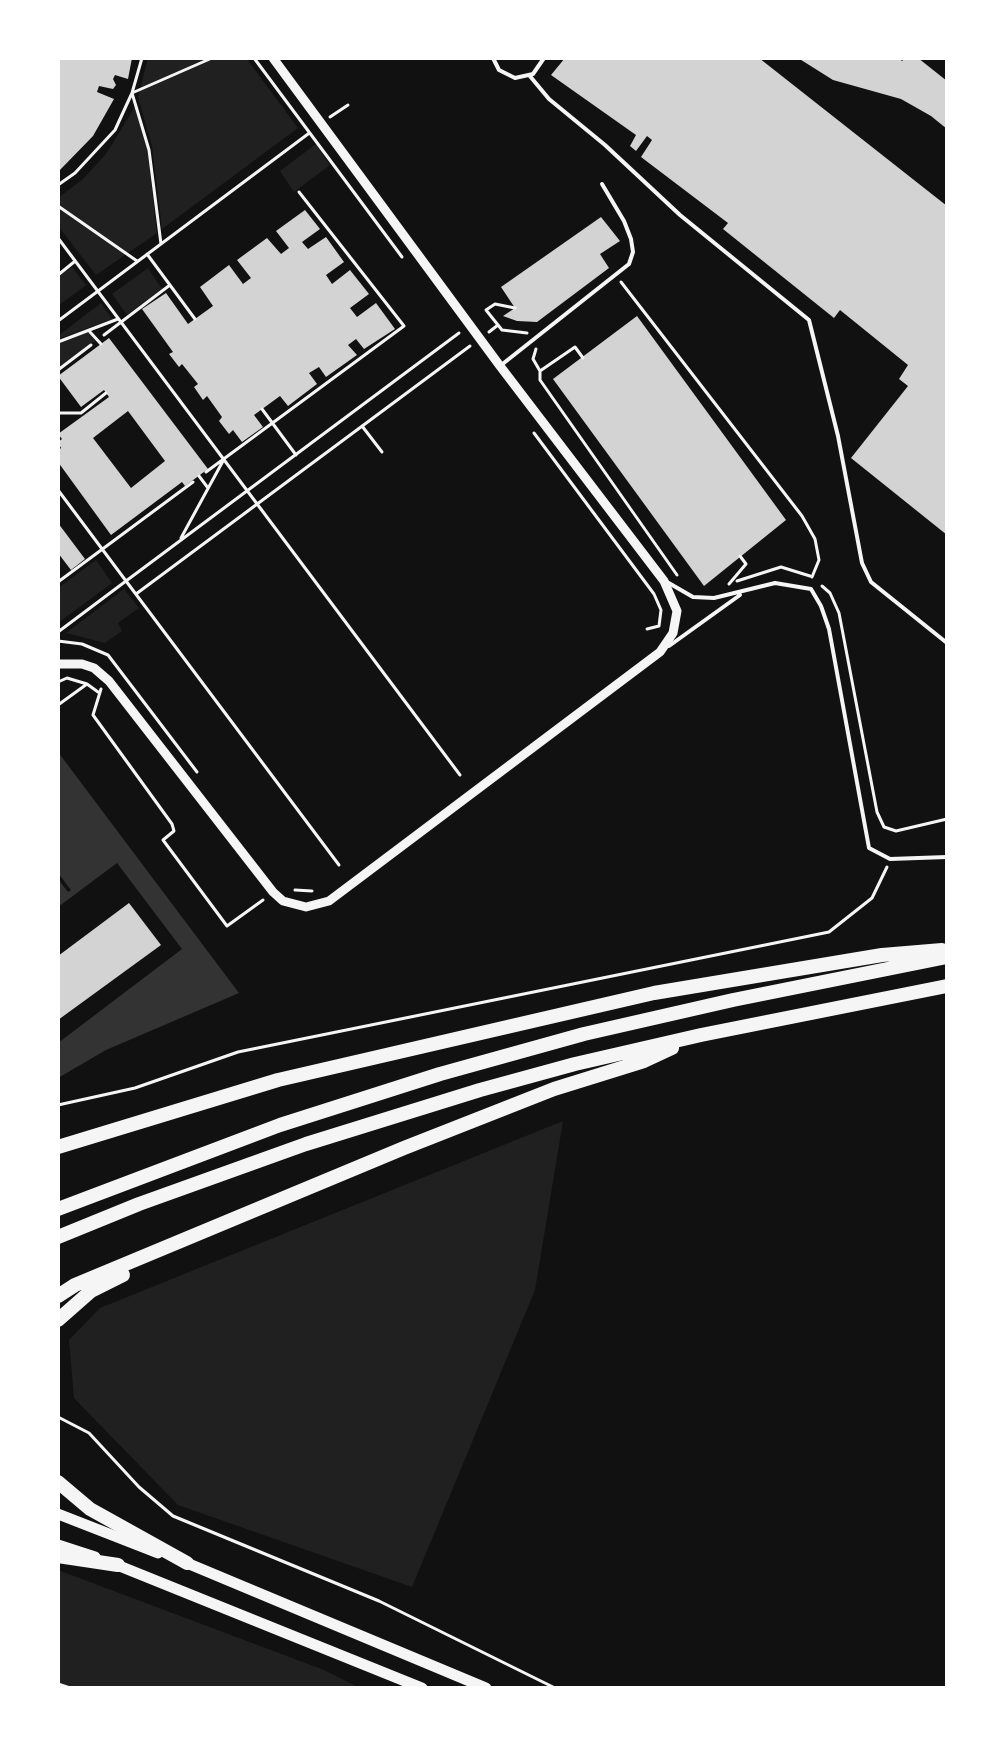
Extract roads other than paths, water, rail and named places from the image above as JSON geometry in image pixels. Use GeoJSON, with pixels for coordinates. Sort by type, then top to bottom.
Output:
{"type":"FeatureCollection","features":[{"type":"Feature","properties":{"kind":"highway"},"geometry":{"type":"LineString","coordinates":[[58,1146],[278,1080],[654,993],[882,955],[947,950]]}},
{"type":"Feature","properties":{"kind":"highway"},"geometry":{"type":"LineString","coordinates":[[58,1209],[280,1125],[440,1074],[584,1034],[947,957]]}},
{"type":"Feature","properties":{"kind":"highway"},"geometry":{"type":"LineString","coordinates":[[58,1237],[139,1204],[306,1144],[480,1090],[701,1035],[947,986]]}},
{"type":"Feature","properties":{"kind":"highway"},"geometry":{"type":"LineString","coordinates":[[58,1296],[75,1285],[404,1148],[554,1089],[644,1061],[701,1035]]}},
{"type":"Feature","properties":{"kind":"highway"},"geometry":{"type":"LineString","coordinates":[[58,1136],[113,1129]]}},
{"type":"Feature","properties":{"kind":"highway"},"geometry":{"type":"LineString","coordinates":[[58,1320],[91,1291],[206,1233]]}},
{"type":"Feature","properties":{"kind":"highway"},"geometry":{"type":"LineString","coordinates":[[58,1482],[90,1509],[187,1563]]}},
{"type":"Feature","properties":{"kind":"highway"},"geometry":{"type":"LineString","coordinates":[[58,1556],[118,1565]]}},
{"type":"Feature","properties":{"kind":"main road"},"geometry":{"type":"LineString","coordinates":[[58,1514],[187,1563],[486,1688]]}},
{"type":"Feature","properties":{"kind":"main road"},"geometry":{"type":"LineString","coordinates":[[58,1545],[118,1565],[422,1688]]}},
{"type":"Feature","properties":{"kind":"street"},"geometry":{"type":"LineString","coordinates":[[58,664],[82,664],[94,668],[109,681],[273,892],[283,901],[306,907],[329,901],[660,652],[673,633],[677,611],[664,581],[500,366],[273,58]]}},
{"type":"Feature","properties":{"kind":"lane"},"geometry":{"type":"LineString","coordinates":[[493,58],[499,70],[515,78],[529,75],[540,68],[544,58]]}},
{"type":"Feature","properties":{"kind":"lane"},"geometry":{"type":"LineString","coordinates":[[529,75],[549,99],[605,145],[684,219],[809,320],[838,436],[862,563],[871,582],[947,643]]}},
{"type":"Feature","properties":{"kind":"lane"},"geometry":{"type":"LineString","coordinates":[[500,366],[629,264],[633,252],[631,239],[602,184]]}},
{"type":"Feature","properties":{"kind":"lane"},"geometry":{"type":"LineString","coordinates":[[664,581],[693,597],[714,598],[775,583],[811,589],[829,629],[869,848],[890,859],[947,857]]}},
{"type":"Feature","properties":{"kind":"lane"},"geometry":{"type":"LineString","coordinates":[[660,652],[744,592]]}}]}
